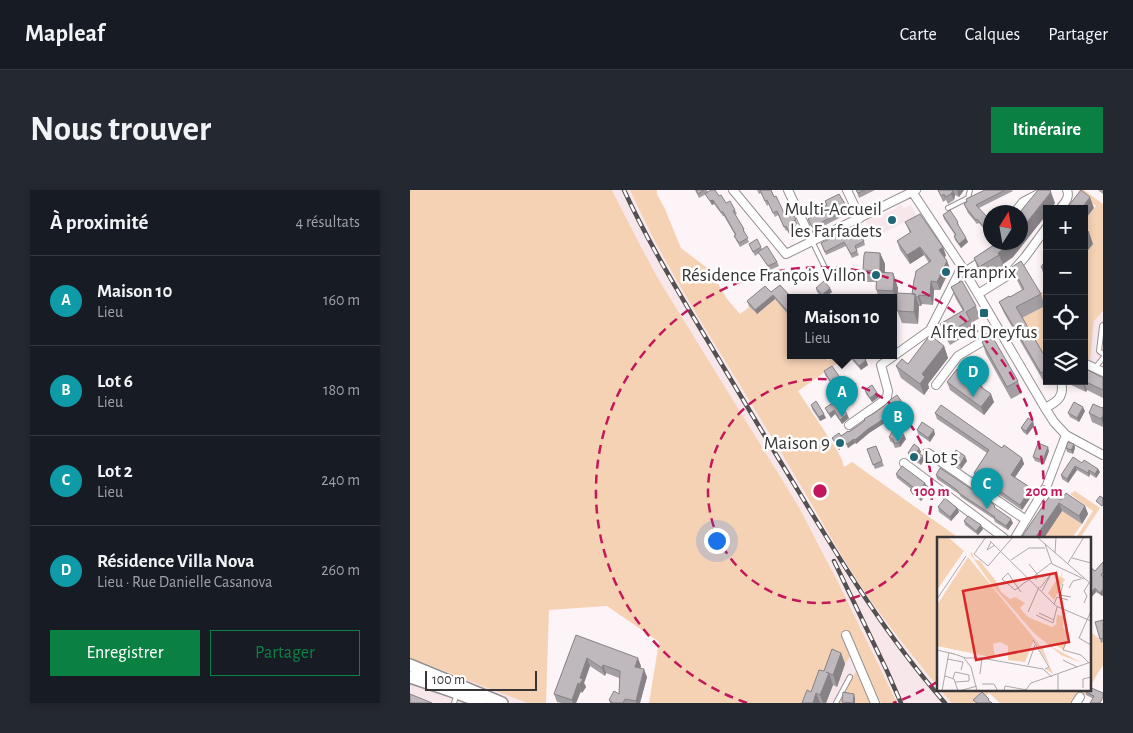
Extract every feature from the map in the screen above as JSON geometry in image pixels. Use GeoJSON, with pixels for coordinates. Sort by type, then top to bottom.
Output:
{"type":"FeatureCollection","features":[{"type":"Feature","properties":{"kind":"main road"},"geometry":{"type":"LineString","coordinates":[[410,665],[457,694],[502,703]]}},
{"type":"Feature","properties":{"kind":"main road"},"geometry":{"type":"LineString","coordinates":[[410,677],[483,703]]}},
{"type":"Feature","properties":{"kind":"street"},"geometry":{"type":"LineString","coordinates":[[734,190],[786,254],[913,191],[948,252],[963,270],[978,294],[1054,422],[1066,435],[1103,455]]}},
{"type":"Feature","properties":{"kind":"street"},"geometry":{"type":"LineString","coordinates":[[788,190],[812,242]]}},
{"type":"Feature","properties":{"kind":"street"},"geometry":{"type":"LineString","coordinates":[[846,190],[860,218]]}},
{"type":"Feature","properties":{"kind":"street"},"geometry":{"type":"LineString","coordinates":[[1021,205],[1046,190]]}},
{"type":"Feature","properties":{"kind":"street"},"geometry":{"type":"LineString","coordinates":[[1063,205],[1068,198],[1067,190]]}},
{"type":"Feature","properties":{"kind":"street"},"geometry":{"type":"LineString","coordinates":[[978,294],[1010,274],[1043,232]]}},
{"type":"Feature","properties":{"kind":"street"},"geometry":{"type":"LineString","coordinates":[[897,354],[930,330],[963,270],[983,260],[989,253]]}},
{"type":"Feature","properties":{"kind":"street"},"geometry":{"type":"LineString","coordinates":[[936,385],[958,356],[1000,331]]}},
{"type":"Feature","properties":{"kind":"street"},"geometry":{"type":"LineString","coordinates":[[849,426],[887,397],[888,391],[881,366],[891,359]]}},
{"type":"Feature","properties":{"kind":"street"},"geometry":{"type":"LineString","coordinates":[[1088,365],[1103,372]]}},
{"type":"Feature","properties":{"kind":"street"},"geometry":{"type":"LineString","coordinates":[[1045,408],[1059,398],[1062,385]]}},
{"type":"Feature","properties":{"kind":"street"},"geometry":{"type":"LineString","coordinates":[[1016,537],[1047,486],[1066,435]]}},
{"type":"Feature","properties":{"kind":"street"},"geometry":{"type":"LineString","coordinates":[[928,453],[1026,520]]}},
{"type":"Feature","properties":{"kind":"street"},"geometry":{"type":"LineString","coordinates":[[904,463],[1003,537]]}},
{"type":"Feature","properties":{"kind":"street"},"geometry":{"type":"LineString","coordinates":[[846,635],[875,703]]}},
{"type":"Feature","properties":{"kind":"lane"},"geometry":{"type":"LineString","coordinates":[[948,208],[968,198],[970,190]]}},
{"type":"Feature","properties":{"kind":"lane"},"geometry":{"type":"LineString","coordinates":[[812,242],[829,276]]}},
{"type":"Feature","properties":{"kind":"lane"},"geometry":{"type":"LineString","coordinates":[[1103,325],[1099,351],[1103,354]]}},
{"type":"Feature","properties":{"kind":"lane"},"geometry":{"type":"LineString","coordinates":[[1094,368],[1103,358]]}},
{"type":"Feature","properties":{"kind":"lane"},"geometry":{"type":"LineString","coordinates":[[836,703],[850,677]]}},
{"type":"Feature","properties":{"kind":"shaded area"},"geometry":{"type":"Polygon","coordinates":[[[410,190],[612,190],[659,280],[799,507],[897,703],[881,703],[850,637],[843,639],[851,655],[845,664],[837,661],[811,703],[649,703],[659,642],[607,606],[549,610],[546,703],[527,703],[410,658],[410,190]]]}},
{"type":"Feature","properties":{"kind":"shaded area"},"geometry":{"type":"Polygon","coordinates":[[[612,190],[630,190],[669,268],[862,588],[937,686],[937,690],[941,690],[951,703],[801,703],[837,641],[863,632],[799,507],[659,280],[612,190]]]}},
{"type":"Feature","properties":{"kind":"shaded area"},"geometry":{"type":"Polygon","coordinates":[[[630,190],[657,190],[657,194],[681,248],[710,270],[727,299],[740,314],[749,306],[757,314],[775,299],[787,313],[787,359],[826,359],[828,361],[830,359],[839,359],[841,361],[798,391],[837,450],[844,467],[852,462],[958,537],[937,537],[937,686],[880,613],[849,568],[776,443],[680,287],[630,190]]]}},
{"type":"Feature","properties":{"kind":"shaded area"},"geometry":{"type":"Polygon","coordinates":[[[1079,190],[1084,190],[1103,204],[1103,311],[1094,321],[1090,360],[1088,359],[1088,216],[1096,206],[1078,193],[1079,190]]]}},
{"type":"Feature","properties":{"kind":"shaded area","name":"Multi-Accueil les Farfadets"},"geometry":{"type":"Polygon","coordinates":[[[901,204],[904,208],[911,205],[918,219],[906,226],[904,222],[874,238],[866,221],[874,217],[875,219],[901,204]]]}},
{"type":"Feature","properties":{"kind":"shaded area"},"geometry":{"type":"Polygon","coordinates":[[[1043,291],[1043,302],[1039,295],[1043,291]]]}},
{"type":"Feature","properties":{"kind":"shaded area"},"geometry":{"type":"Polygon","coordinates":[[[1043,307],[1043,358],[1020,319],[1043,307]]]}},
{"type":"Feature","properties":{"kind":"shaded area"},"geometry":{"type":"Polygon","coordinates":[[[1103,311],[1103,370],[1090,363],[1090,359],[1094,321],[1103,311]]]}},
{"type":"Feature","properties":{"kind":"shaded area"},"geometry":{"type":"Polygon","coordinates":[[[1075,491],[1100,508],[1081,537],[1077,537],[1093,511],[1070,494],[1075,491]]]}},
{"type":"Feature","properties":{"kind":"shaded area"},"geometry":{"type":"Polygon","coordinates":[[[1062,511],[1082,524],[1073,537],[1045,537],[1062,511]]]}},
{"type":"Feature","properties":{"kind":"shaded area"},"geometry":{"type":"Polygon","coordinates":[[[1090,632],[1103,641],[1103,665],[1090,686],[1090,632]]]}},
{"type":"Feature","properties":{"kind":"shaded area"},"geometry":{"type":"Polygon","coordinates":[[[410,658],[527,703],[410,703],[410,658]]]}},
{"type":"Feature","properties":{"kind":"shaded area"},"geometry":{"type":"Polygon","coordinates":[[[857,670],[873,703],[838,703],[841,696],[857,670]]]}},
{"type":"Feature","properties":{"kind":"shaded area"},"geometry":{"type":"Polygon","coordinates":[[[941,690],[1087,690],[1080,703],[1000,703],[989,693],[978,703],[951,703],[941,690]]]}},
{"type":"Feature","properties":{"kind":"building"},"geometry":{"type":"Polygon","coordinates":[[[696,190],[704,190],[698,194],[696,190]]]}},
{"type":"Feature","properties":{"kind":"building"},"geometry":{"type":"Polygon","coordinates":[[[715,190],[719,196],[721,195],[726,203],[730,201],[735,210],[733,211],[748,238],[739,243],[723,212],[705,194],[715,190]]]}},
{"type":"Feature","properties":{"kind":"building"},"geometry":{"type":"Polygon","coordinates":[[[760,190],[771,190],[785,215],[792,212],[796,220],[793,221],[799,232],[791,236],[786,226],[784,227],[777,211],[773,213],[760,190]]]}},
{"type":"Feature","properties":{"kind":"building"},"geometry":{"type":"Polygon","coordinates":[[[938,190],[953,190],[951,194],[945,197],[944,194],[941,196],[938,190]]]}},
{"type":"Feature","properties":{"kind":"building"},"geometry":{"type":"Polygon","coordinates":[[[985,190],[1005,190],[976,205],[983,212],[983,226],[967,209],[964,204],[967,202],[966,199],[985,190]]]}},
{"type":"Feature","properties":{"kind":"building"},"geometry":{"type":"Polygon","coordinates":[[[1038,190],[1049,190],[1051,192],[1028,221],[1028,205],[1026,205],[1038,190]]]}},
{"type":"Feature","properties":{"kind":"building"},"geometry":{"type":"Polygon","coordinates":[[[1081,190],[1090,197],[1084,205],[1069,205],[1081,190]]]}},
{"type":"Feature","properties":{"kind":"building"},"geometry":{"type":"Polygon","coordinates":[[[839,194],[848,209],[812,227],[808,219],[823,211],[821,208],[827,205],[825,201],[839,194]]]}},
{"type":"Feature","properties":{"kind":"building"},"geometry":{"type":"Polygon","coordinates":[[[950,210],[966,238],[959,244],[954,236],[956,235],[943,215],[950,210]]]}},
{"type":"Feature","properties":{"kind":"building"},"geometry":{"type":"Polygon","coordinates":[[[920,214],[943,247],[939,250],[947,261],[937,282],[931,281],[930,296],[919,295],[916,297],[915,294],[912,294],[916,271],[931,261],[920,247],[907,255],[897,241],[911,232],[905,222],[920,214]]]}},
{"type":"Feature","properties":{"kind":"building"},"geometry":{"type":"Polygon","coordinates":[[[856,226],[864,241],[855,246],[857,251],[851,254],[844,242],[825,252],[821,243],[856,226]]]}},
{"type":"Feature","properties":{"kind":"building"},"geometry":{"type":"Polygon","coordinates":[[[757,239],[761,247],[753,252],[749,244],[757,239]]]}},
{"type":"Feature","properties":{"kind":"building"},"geometry":{"type":"Polygon","coordinates":[[[767,246],[777,262],[768,266],[758,252],[767,246]]]}},
{"type":"Feature","properties":{"kind":"building"},"geometry":{"type":"Polygon","coordinates":[[[986,250],[1002,250],[998,253],[999,255],[979,267],[974,258],[986,250]]]}},
{"type":"Feature","properties":{"kind":"building"},"geometry":{"type":"Polygon","coordinates":[[[865,252],[880,253],[880,271],[863,270],[865,252]]]}},
{"type":"Feature","properties":{"kind":"building"},"geometry":{"type":"Polygon","coordinates":[[[1021,261],[1041,294],[1016,307],[1043,353],[1043,372],[1041,373],[999,302],[1024,289],[1012,267],[1021,261]]]}},
{"type":"Feature","properties":{"kind":"building"},"geometry":{"type":"Polygon","coordinates":[[[877,272],[893,273],[893,291],[876,289],[877,272]]]}},
{"type":"Feature","properties":{"kind":"building"},"geometry":{"type":"Polygon","coordinates":[[[824,281],[830,288],[821,294],[816,288],[824,281]]]}},
{"type":"Feature","properties":{"kind":"building"},"geometry":{"type":"Polygon","coordinates":[[[962,281],[976,306],[966,312],[970,320],[946,334],[940,324],[964,310],[951,287],[962,281]]]}},
{"type":"Feature","properties":{"kind":"building"},"geometry":{"type":"Polygon","coordinates":[[[780,285],[788,294],[787,311],[773,295],[755,310],[747,301],[765,286],[771,292],[780,285]]]}},
{"type":"Feature","properties":{"kind":"building"},"geometry":{"type":"Polygon","coordinates":[[[897,293],[915,294],[914,312],[897,310],[897,293]]]}},
{"type":"Feature","properties":{"kind":"building"},"geometry":{"type":"Polygon","coordinates":[[[930,335],[944,346],[922,374],[925,377],[920,384],[896,366],[902,359],[908,364],[930,335]]]}},
{"type":"Feature","properties":{"kind":"building"},"geometry":{"type":"Polygon","coordinates":[[[992,336],[1018,381],[1007,387],[982,342],[992,336]]]}},
{"type":"Feature","properties":{"kind":"building"},"geometry":{"type":"Polygon","coordinates":[[[853,359],[866,360],[859,366],[853,359]]]}},
{"type":"Feature","properties":{"kind":"building"},"geometry":{"type":"Polygon","coordinates":[[[832,366],[841,379],[832,384],[824,371],[832,366]]]}},
{"type":"Feature","properties":{"kind":"building"},"geometry":{"type":"Polygon","coordinates":[[[957,369],[968,376],[970,373],[980,381],[977,384],[991,394],[981,407],[947,382],[957,369]]]}},
{"type":"Feature","properties":{"kind":"building"},"geometry":{"type":"Polygon","coordinates":[[[1088,370],[1103,378],[1103,390],[1088,383],[1088,370]]]}},
{"type":"Feature","properties":{"kind":"building"},"geometry":{"type":"Polygon","coordinates":[[[872,385],[877,393],[870,398],[865,390],[872,385]]]}},
{"type":"Feature","properties":{"kind":"building"},"geometry":{"type":"Polygon","coordinates":[[[897,395],[902,402],[895,407],[890,415],[847,444],[843,438],[844,441],[838,446],[832,438],[839,433],[841,436],[849,432],[897,395]]]}},
{"type":"Feature","properties":{"kind":"building"},"geometry":{"type":"Polygon","coordinates":[[[816,401],[824,414],[819,417],[811,405],[816,401]]]}},
{"type":"Feature","properties":{"kind":"building"},"geometry":{"type":"Polygon","coordinates":[[[836,401],[847,414],[840,420],[834,410],[829,414],[825,408],[836,401]]]}},
{"type":"Feature","properties":{"kind":"building"},"geometry":{"type":"Polygon","coordinates":[[[1074,402],[1083,407],[1077,418],[1068,413],[1074,402]]]}},
{"type":"Feature","properties":{"kind":"building"},"geometry":{"type":"Polygon","coordinates":[[[1093,404],[1103,407],[1101,419],[1089,413],[1093,404]]]}},
{"type":"Feature","properties":{"kind":"building"},"geometry":{"type":"Polygon","coordinates":[[[941,405],[1002,448],[1004,445],[1022,458],[1011,475],[1031,488],[1020,505],[974,473],[989,450],[935,413],[941,405]]]}},
{"type":"Feature","properties":{"kind":"building"},"geometry":{"type":"Polygon","coordinates":[[[1028,418],[1033,421],[1026,431],[1021,428],[1028,418]]]}},
{"type":"Feature","properties":{"kind":"building"},"geometry":{"type":"Polygon","coordinates":[[[922,422],[934,430],[928,438],[917,430],[922,422]]]}},
{"type":"Feature","properties":{"kind":"building"},"geometry":{"type":"Polygon","coordinates":[[[894,429],[904,435],[899,443],[894,443],[893,439],[889,437],[894,429]]]}},
{"type":"Feature","properties":{"kind":"building"},"geometry":{"type":"Polygon","coordinates":[[[1068,442],[1074,444],[1071,450],[1066,448],[1068,442]]]}},
{"type":"Feature","properties":{"kind":"building"},"geometry":{"type":"Polygon","coordinates":[[[1038,443],[1048,447],[1043,460],[1033,457],[1038,443]]]}},
{"type":"Feature","properties":{"kind":"building"},"geometry":{"type":"Polygon","coordinates":[[[914,444],[919,448],[917,452],[923,456],[919,461],[908,453],[914,444]]]}},
{"type":"Feature","properties":{"kind":"building"},"geometry":{"type":"Polygon","coordinates":[[[876,446],[882,461],[873,465],[867,449],[876,446]]]}},
{"type":"Feature","properties":{"kind":"building"},"geometry":{"type":"Polygon","coordinates":[[[956,450],[965,456],[960,465],[951,459],[956,450]]]}},
{"type":"Feature","properties":{"kind":"building"},"geometry":{"type":"Polygon","coordinates":[[[1073,457],[1082,463],[1084,460],[1098,469],[1095,474],[1089,470],[1088,473],[1075,466],[1067,479],[1061,475],[1073,457]]]}},
{"type":"Feature","properties":{"kind":"building"},"geometry":{"type":"Polygon","coordinates":[[[902,466],[925,483],[920,489],[923,492],[919,497],[910,490],[913,487],[896,474],[902,466]]]}},
{"type":"Feature","properties":{"kind":"building"},"geometry":{"type":"Polygon","coordinates":[[[940,468],[992,503],[994,507],[1011,519],[1006,526],[936,475],[940,468]]]}},
{"type":"Feature","properties":{"kind":"building"},"geometry":{"type":"Polygon","coordinates":[[[1066,493],[1085,506],[1079,516],[1059,503],[1036,537],[1022,537],[1051,494],[1061,500],[1066,493]]]}},
{"type":"Feature","properties":{"kind":"building"},"geometry":{"type":"Polygon","coordinates":[[[1100,496],[1103,498],[1102,506],[1096,501],[1100,496]]]}},
{"type":"Feature","properties":{"kind":"building"},"geometry":{"type":"Polygon","coordinates":[[[945,498],[957,508],[950,517],[938,507],[945,498]]]}},
{"type":"Feature","properties":{"kind":"building"},"geometry":{"type":"Polygon","coordinates":[[[968,516],[981,525],[976,531],[964,521],[968,516]]]}},
{"type":"Feature","properties":{"kind":"building"},"geometry":{"type":"Polygon","coordinates":[[[1103,562],[1103,572],[1101,575],[1103,577],[1103,589],[1100,593],[1095,588],[1090,594],[1090,567],[1095,571],[1103,562]]]}},
{"type":"Feature","properties":{"kind":"building"},"geometry":{"type":"Polygon","coordinates":[[[1103,620],[1103,638],[1100,639],[1095,622],[1103,620]]]}},
{"type":"Feature","properties":{"kind":"building"},"geometry":{"type":"Polygon","coordinates":[[[576,635],[638,658],[635,667],[644,669],[636,701],[625,699],[623,703],[613,703],[609,700],[614,691],[619,694],[620,671],[603,665],[602,668],[587,658],[580,678],[583,679],[579,685],[578,683],[572,700],[554,694],[576,635]]]}},
{"type":"Feature","properties":{"kind":"building"},"geometry":{"type":"Polygon","coordinates":[[[832,649],[841,653],[833,675],[829,673],[820,695],[816,693],[813,703],[802,703],[807,690],[811,692],[819,670],[824,671],[832,649]]]}},
{"type":"Feature","properties":{"kind":"building"},"geometry":{"type":"Polygon","coordinates":[[[1090,687],[1103,693],[1100,703],[1090,703],[1094,696],[1085,691],[1090,690],[1090,687]]]}},
{"type":"Feature","properties":{"kind":"building"},"geometry":{"type":"Polygon","coordinates":[[[843,692],[854,694],[853,703],[842,702],[843,692]]]}},
{"type":"Feature","properties":{"kind":"building"},"geometry":{"type":"Polygon","coordinates":[[[982,692],[992,703],[977,703],[973,700],[982,692]]]}},
{"type":"Feature","properties":{"kind":"building"},"geometry":{"type":"Polygon","coordinates":[[[410,694],[432,703],[410,703],[410,694]]]}},
{"type":"Feature","properties":{"kind":"railway"},"geometry":{"type":"LineString","coordinates":[[624,190],[649,241],[678,291],[830,544],[896,642],[945,703]]}},
{"type":"Feature","properties":{"kind":"railway"},"geometry":{"type":"LineString","coordinates":[[834,561],[901,703]]}},
{"type":"Feature","properties":{"kind":"place","name":"Multi-Accueil les Farfadets"},"geometry":{"type":"Point","coordinates":[892,220]}},
{"type":"Feature","properties":{"kind":"place","name":"Franprix"},"geometry":{"type":"Point","coordinates":[946,272]}},
{"type":"Feature","properties":{"kind":"place","name":"Résidence François Villon"},"geometry":{"type":"Point","coordinates":[876,275]}},
{"type":"Feature","properties":{"kind":"place","name":"Alfred Dreyfus"},"geometry":{"type":"Point","coordinates":[984,313]}},
{"type":"Feature","properties":{"kind":"place","name":"Résidence Villa Nova"},"geometry":{"type":"Point","coordinates":[973,397]}},
{"type":"Feature","properties":{"kind":"place","name":"Maison 10"},"geometry":{"type":"Point","coordinates":[842,417]}},
{"type":"Feature","properties":{"kind":"place","name":"Lot 6"},"geometry":{"type":"Point","coordinates":[898,442]}},
{"type":"Feature","properties":{"kind":"place","name":"Maison 9"},"geometry":{"type":"Point","coordinates":[840,443]}},
{"type":"Feature","properties":{"kind":"place","name":"Lot 5"},"geometry":{"type":"Point","coordinates":[914,457]}},
{"type":"Feature","properties":{"kind":"place","name":"Lot 2"},"geometry":{"type":"Point","coordinates":[987,509]}}]}
